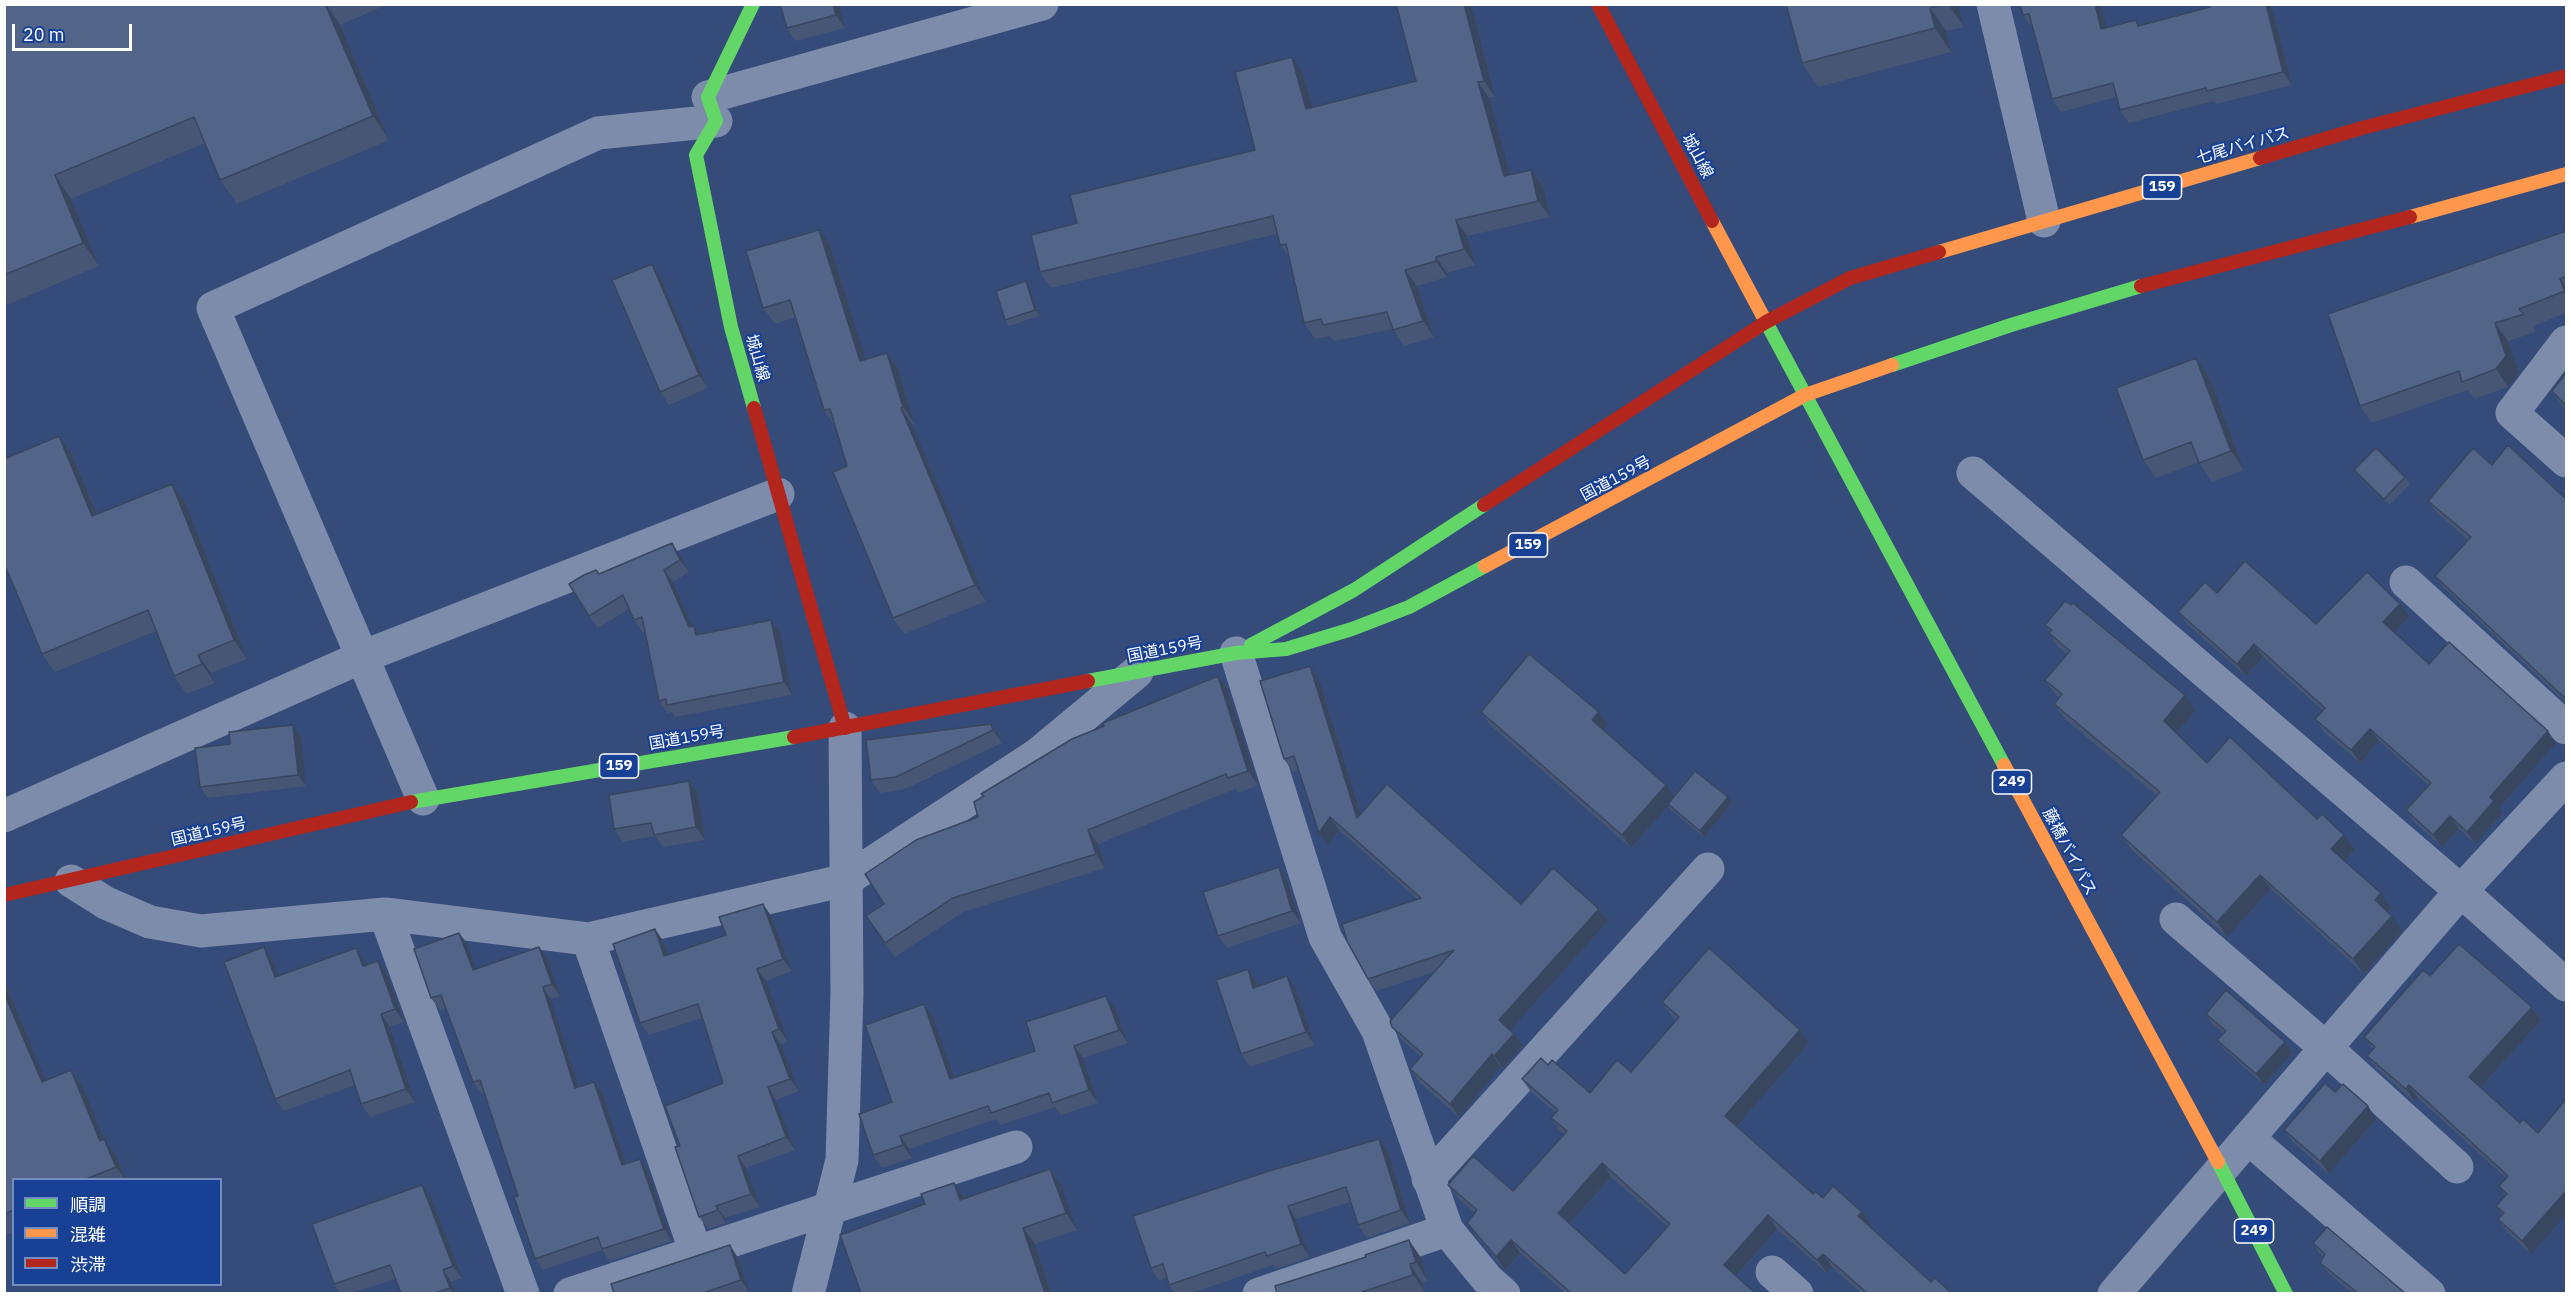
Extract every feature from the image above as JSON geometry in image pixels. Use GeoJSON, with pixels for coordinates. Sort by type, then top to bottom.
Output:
{"type":"FeatureCollection","features":[{"type":"Feature","properties":{"kind":"main road","name":"城山線"},"geometry":{"type":"LineString","coordinates":[[753,4],[696,155],[731,327],[845,728]]}},
{"type":"Feature","properties":{"kind":"main road","name":"城山線"},"geometry":{"type":"LineString","coordinates":[[1598,4],[1766,322]]}},
{"type":"Feature","properties":{"kind":"main road","name":"七尾バイパス"},"geometry":{"type":"LineString","coordinates":[[1766,322],[1850,278],[2362,128],[2566,76]]}},
{"type":"Feature","properties":{"kind":"main road","name":"159"},"geometry":{"type":"LineString","coordinates":[[1804,395],[2011,325],[2139,287],[2478,200],[2566,174]]}},
{"type":"Feature","properties":{"kind":"main road","name":"249"},"geometry":{"type":"LineString","coordinates":[[1766,322],[1804,395]]}},
{"type":"Feature","properties":{"kind":"main road","name":"国道159号"},"geometry":{"type":"LineString","coordinates":[[1236,653],[1354,590],[1766,322]]}},
{"type":"Feature","properties":{"kind":"main road","name":"国道159号"},"geometry":{"type":"LineString","coordinates":[[4,895],[423,800],[845,728],[1236,653],[1286,649],[1352,629],[1409,607],[1497,562],[1804,395]]}},
{"type":"Feature","properties":{"kind":"main road","name":"藤橋バイパス"},"geometry":{"type":"LineString","coordinates":[[1804,395],[2221,1168],[2286,1293]]}},
{"type":"Feature","properties":{"kind":"street"},"geometry":{"type":"LineString","coordinates":[[423,800],[213,308],[598,133],[712,109],[1042,4]]}},
{"type":"Feature","properties":{"kind":"street"},"geometry":{"type":"LineString","coordinates":[[1993,4],[2044,221]]}},
{"type":"Feature","properties":{"kind":"street"},"geometry":{"type":"LineString","coordinates":[[2566,342],[2512,413],[2566,461]]}},
{"type":"Feature","properties":{"kind":"street"},"geometry":{"type":"LineString","coordinates":[[1973,473],[2462,891],[2566,985]]}},
{"type":"Feature","properties":{"kind":"street"},"geometry":{"type":"LineString","coordinates":[[4,816],[362,657],[778,494]]}},
{"type":"Feature","properties":{"kind":"street"},"geometry":{"type":"LineString","coordinates":[[2406,582],[2566,728]]}},
{"type":"Feature","properties":{"kind":"street"},"geometry":{"type":"LineString","coordinates":[[1236,653],[1326,937],[1378,1031],[1447,1230],[1487,1279],[1504,1293]]}},
{"type":"Feature","properties":{"kind":"street"},"geometry":{"type":"LineString","coordinates":[[71,881],[105,903],[150,922],[201,931],[385,914],[588,939],[846,880],[1038,754],[1137,672]]}},
{"type":"Feature","properties":{"kind":"street"},"geometry":{"type":"LineString","coordinates":[[808,1293],[842,1160],[847,993],[845,728]]}},
{"type":"Feature","properties":{"kind":"street"},"geometry":{"type":"LineString","coordinates":[[2114,1293],[2462,891],[2566,778]]}},
{"type":"Feature","properties":{"kind":"street"},"geometry":{"type":"LineString","coordinates":[[1428,1179],[1708,869]]}},
{"type":"Feature","properties":{"kind":"street"},"geometry":{"type":"LineString","coordinates":[[385,914],[523,1293]]}},
{"type":"Feature","properties":{"kind":"street"},"geometry":{"type":"LineString","coordinates":[[2176,919],[2326,1048],[2457,1167]]}},
{"type":"Feature","properties":{"kind":"street"},"geometry":{"type":"LineString","coordinates":[[588,939],[696,1253]]}},
{"type":"Feature","properties":{"kind":"street"},"geometry":{"type":"LineString","coordinates":[[2248,1138],[2429,1293]]}},
{"type":"Feature","properties":{"kind":"street"},"geometry":{"type":"LineString","coordinates":[[570,1293],[1016,1148]]}},
{"type":"Feature","properties":{"kind":"street"},"geometry":{"type":"LineString","coordinates":[[1259,1293],[1447,1230]]}},
{"type":"Feature","properties":{"kind":"street"},"geometry":{"type":"LineString","coordinates":[[1772,1272],[1797,1293]]}},
{"type":"Feature","properties":{"kind":"building"},"geometry":{"type":"Polygon","coordinates":[[[4,4],[325,4],[373,116],[220,180],[194,117],[55,175],[83,243],[4,275],[4,4]]]}},
{"type":"Feature","properties":{"kind":"building"},"geometry":{"type":"Polygon","coordinates":[[[780,4],[833,4],[836,15],[787,28],[780,4]]]}},
{"type":"Feature","properties":{"kind":"building"},"geometry":{"type":"Polygon","coordinates":[[[1396,4],[1464,4],[1484,81],[1478,82],[1504,176],[1531,170],[1538,201],[1456,220],[1464,249],[1436,257],[1436,261],[1405,270],[1423,321],[1393,330],[1387,312],[1323,325],[1321,319],[1304,323],[1286,244],[1280,245],[1273,216],[1040,272],[1031,235],[1077,223],[1070,195],[1255,150],[1235,72],[1292,57],[1306,109],[1416,81],[1396,4]]]}},
{"type":"Feature","properties":{"kind":"building"},"geometry":{"type":"Polygon","coordinates":[[[1786,4],[1943,4],[1930,8],[1935,28],[1802,63],[1786,4]]]}},
{"type":"Feature","properties":{"kind":"building"},"geometry":{"type":"Polygon","coordinates":[[[2020,4],[2095,4],[2101,29],[2136,20],[2138,26],[2210,7],[2209,4],[2266,4],[2283,72],[2207,91],[2206,88],[2120,110],[2113,83],[2052,99],[2029,14],[2023,15],[2020,4]]]}},
{"type":"Feature","properties":{"kind":"building"},"geometry":{"type":"Polygon","coordinates":[[[819,230],[860,361],[887,353],[903,407],[901,408],[975,585],[893,618],[833,472],[847,466],[830,409],[824,410],[790,300],[763,308],[746,251],[819,230]]]}},
{"type":"Feature","properties":{"kind":"building"},"geometry":{"type":"Polygon","coordinates":[[[2566,231],[2566,276],[2560,279],[2565,291],[2519,309],[2524,314],[2495,323],[2506,356],[2496,369],[2462,382],[2459,371],[2360,406],[2328,314],[2566,231]]]}},
{"type":"Feature","properties":{"kind":"building"},"geometry":{"type":"Polygon","coordinates":[[[652,264],[699,375],[660,392],[612,280],[652,264]]]}},
{"type":"Feature","properties":{"kind":"building"},"geometry":{"type":"Polygon","coordinates":[[[1026,281],[1035,310],[1005,320],[996,291],[1026,281]]]}},
{"type":"Feature","properties":{"kind":"building"},"geometry":{"type":"Polygon","coordinates":[[[2196,358],[2231,451],[2199,463],[2191,442],[2143,460],[2116,388],[2196,358]]]}},
{"type":"Feature","properties":{"kind":"building"},"geometry":{"type":"Polygon","coordinates":[[[2566,373],[2566,406],[2552,391],[2566,373]]]}},
{"type":"Feature","properties":{"kind":"building"},"geometry":{"type":"Polygon","coordinates":[[[59,436],[92,516],[172,484],[234,640],[198,655],[202,664],[174,676],[148,610],[42,654],[4,563],[4,459],[59,436]]]}},
{"type":"Feature","properties":{"kind":"building"},"geometry":{"type":"Polygon","coordinates":[[[2508,445],[2566,499],[2566,699],[2435,576],[2471,537],[2428,501],[2473,448],[2492,465],[2508,445]]]}},
{"type":"Feature","properties":{"kind":"building"},"geometry":{"type":"Polygon","coordinates":[[[2376,448],[2405,477],[2384,499],[2354,470],[2376,448]]]}},
{"type":"Feature","properties":{"kind":"building"},"geometry":{"type":"Polygon","coordinates":[[[672,543],[680,560],[664,570],[689,627],[694,626],[696,635],[771,620],[784,682],[667,705],[666,699],[659,701],[642,617],[634,620],[623,595],[589,616],[569,584],[596,570],[599,574],[672,543]]]}},
{"type":"Feature","properties":{"kind":"building"},"geometry":{"type":"Polygon","coordinates":[[[2245,561],[2316,624],[2367,572],[2400,604],[2383,622],[2429,664],[2449,642],[2548,731],[2490,797],[2494,801],[2467,832],[2450,816],[2433,835],[2406,810],[2431,783],[2370,729],[2351,750],[2315,719],[2325,708],[2254,644],[2237,664],[2178,612],[2205,582],[2217,593],[2245,561]]]}},
{"type":"Feature","properties":{"kind":"building"},"geometry":{"type":"Polygon","coordinates":[[[2065,601],[2071,605],[2073,603],[2185,695],[2164,721],[2207,763],[2230,737],[2317,819],[2322,814],[2344,835],[2331,849],[2381,893],[2375,900],[2392,916],[2353,959],[2260,875],[2217,922],[2121,835],[2160,792],[2054,704],[2062,694],[2045,680],[2070,651],[2049,633],[2052,630],[2045,625],[2065,601]]]}},
{"type":"Feature","properties":{"kind":"building"},"geometry":{"type":"Polygon","coordinates":[[[1529,654],[1599,712],[1592,720],[1666,785],[1622,835],[1481,712],[1529,654]]]}},
{"type":"Feature","properties":{"kind":"building"},"geometry":{"type":"Polygon","coordinates":[[[1310,666],[1357,818],[1387,784],[1521,904],[1553,868],[1599,909],[1499,1020],[1514,1034],[1494,1056],[1492,1054],[1450,1104],[1410,1069],[1423,1054],[1392,1027],[1390,1021],[1454,950],[1368,979],[1347,941],[1342,924],[1421,898],[1330,817],[1319,833],[1294,756],[1284,759],[1260,681],[1310,666]]]}},
{"type":"Feature","properties":{"kind":"building"},"geometry":{"type":"Polygon","coordinates":[[[1218,676],[1248,771],[1228,778],[1226,774],[1088,830],[1096,854],[953,898],[885,943],[866,916],[884,904],[865,874],[916,840],[978,817],[974,802],[984,796],[981,794],[1072,739],[1104,726],[1103,723],[1218,676]]]}},
{"type":"Feature","properties":{"kind":"building"},"geometry":{"type":"Polygon","coordinates":[[[991,724],[993,730],[896,777],[871,780],[866,740],[991,724]]]}},
{"type":"Feature","properties":{"kind":"building"},"geometry":{"type":"Polygon","coordinates":[[[293,725],[298,775],[200,787],[195,748],[230,744],[229,732],[293,725]]]}},
{"type":"Feature","properties":{"kind":"building"},"geometry":{"type":"Polygon","coordinates":[[[1695,771],[1728,797],[1700,831],[1668,804],[1695,771]]]}},
{"type":"Feature","properties":{"kind":"building"},"geometry":{"type":"Polygon","coordinates":[[[689,781],[696,827],[654,835],[651,823],[614,829],[609,795],[689,781]]]}},
{"type":"Feature","properties":{"kind":"building"},"geometry":{"type":"Polygon","coordinates":[[[1279,867],[1292,911],[1218,936],[1203,892],[1279,867]]]}},
{"type":"Feature","properties":{"kind":"building"},"geometry":{"type":"Polygon","coordinates":[[[763,904],[783,959],[757,969],[779,1029],[772,1032],[790,1079],[768,1087],[786,1137],[738,1156],[751,1194],[716,1206],[718,1210],[699,1217],[675,1147],[680,1146],[665,1106],[723,1083],[698,1004],[640,1023],[613,944],[655,929],[664,956],[726,935],[719,917],[763,904]]]}},
{"type":"Feature","properties":{"kind":"building"},"geometry":{"type":"Polygon","coordinates":[[[459,933],[473,970],[539,947],[552,984],[543,987],[575,1088],[594,1082],[622,1165],[640,1159],[664,1229],[602,1249],[598,1237],[535,1259],[514,1197],[518,1196],[480,1080],[473,1082],[441,995],[431,998],[414,949],[459,933]]]}},
{"type":"Feature","properties":{"kind":"building"},"geometry":{"type":"Polygon","coordinates":[[[2459,944],[2532,1007],[2469,1077],[2520,1123],[2523,1119],[2538,1133],[2566,1099],[2566,1191],[2522,1241],[2498,1219],[2504,1213],[2496,1206],[2507,1194],[2499,1186],[2508,1176],[2409,1085],[2406,1089],[2367,1056],[2375,1047],[2364,1037],[2423,970],[2430,976],[2459,944]]]}},
{"type":"Feature","properties":{"kind":"building"},"geometry":{"type":"Polygon","coordinates":[[[264,947],[275,977],[356,948],[363,966],[378,961],[395,1009],[381,1014],[406,1089],[361,1104],[350,1070],[275,1099],[224,962],[264,947]]]}},
{"type":"Feature","properties":{"kind":"building"},"geometry":{"type":"Polygon","coordinates":[[[1709,948],[1800,1030],[1725,1116],[1813,1194],[1816,1192],[1823,1198],[1833,1186],[1862,1212],[1858,1216],[1931,1282],[1935,1278],[1951,1293],[1867,1293],[1823,1254],[1817,1260],[1768,1215],[1724,1265],[1755,1293],[1571,1293],[1511,1240],[1496,1257],[1467,1223],[1477,1210],[1448,1185],[1473,1156],[1513,1191],[1567,1131],[1551,1118],[1558,1110],[1522,1079],[1541,1058],[1548,1065],[1552,1060],[1590,1093],[1617,1060],[1631,1072],[1679,1017],[1662,1002],[1709,948]],[[1602,1163],[1558,1213],[1625,1274],[1670,1224],[1602,1163]]]}},
{"type":"Feature","properties":{"kind":"building"},"geometry":{"type":"Polygon","coordinates":[[[1248,969],[1253,988],[1287,976],[1306,1032],[1241,1054],[1216,980],[1248,969]]]}},
{"type":"Feature","properties":{"kind":"building"},"geometry":{"type":"Polygon","coordinates":[[[2226,990],[2285,1042],[2256,1074],[2217,1040],[2226,1031],[2206,1014],[2226,990]]]}},
{"type":"Feature","properties":{"kind":"building"},"geometry":{"type":"Polygon","coordinates":[[[4,993],[42,1082],[71,1070],[100,1141],[104,1139],[116,1167],[88,1178],[12,1178],[12,1211],[4,1214],[4,993]]]}},
{"type":"Feature","properties":{"kind":"building"},"geometry":{"type":"Polygon","coordinates":[[[1106,996],[1119,1030],[1074,1046],[1089,1090],[1052,1103],[1049,1093],[991,1113],[988,1106],[900,1136],[903,1145],[873,1155],[859,1114],[892,1102],[865,1025],[924,1004],[950,1079],[1035,1051],[1026,1022],[1106,996]]]}},
{"type":"Feature","properties":{"kind":"building"},"geometry":{"type":"Polygon","coordinates":[[[2325,1083],[2335,1092],[2343,1084],[2368,1106],[2320,1161],[2284,1130],[2325,1083]]]}},
{"type":"Feature","properties":{"kind":"building"},"geometry":{"type":"Polygon","coordinates":[[[1379,1139],[1401,1210],[1358,1225],[1346,1187],[1288,1206],[1301,1244],[1267,1256],[1265,1252],[1169,1285],[1163,1264],[1151,1268],[1133,1216],[1269,1171],[1379,1139]]]}},
{"type":"Feature","properties":{"kind":"building"},"geometry":{"type":"Polygon","coordinates":[[[1050,1169],[1066,1213],[1023,1228],[1045,1293],[861,1293],[840,1235],[925,1204],[921,1194],[954,1183],[960,1200],[1050,1169]]]}},
{"type":"Feature","properties":{"kind":"building"},"geometry":{"type":"Polygon","coordinates":[[[422,1185],[453,1266],[443,1270],[450,1288],[435,1293],[401,1293],[390,1265],[334,1284],[312,1224],[422,1185]]]}},
{"type":"Feature","properties":{"kind":"building"},"geometry":{"type":"Polygon","coordinates":[[[2327,1227],[2405,1293],[2358,1293],[2320,1263],[2325,1254],[2313,1243],[2327,1227]]]}},
{"type":"Feature","properties":{"kind":"building"},"geometry":{"type":"Polygon","coordinates":[[[1409,1240],[1416,1262],[1410,1264],[1413,1275],[1363,1293],[1277,1293],[1275,1286],[1366,1257],[1365,1255],[1409,1240]]]}},
{"type":"Feature","properties":{"kind":"building"},"geometry":{"type":"Polygon","coordinates":[[[730,1245],[741,1280],[703,1293],[614,1293],[611,1284],[730,1245]]]}},
{"type":"Feature","properties":{"kind":"traffic: fast"},"geometry":{"type":"LineString","coordinates":[[753,4],[708,97],[716,121],[696,155],[731,327],[754,408]]}},
{"type":"Feature","properties":{"kind":"traffic: fast"},"geometry":{"type":"LineString","coordinates":[[1892,365],[2011,325],[2141,286]]}},
{"type":"Feature","properties":{"kind":"traffic: fast"},"geometry":{"type":"LineString","coordinates":[[1766,322],[2004,765]]}},
{"type":"Feature","properties":{"kind":"traffic: fast"},"geometry":{"type":"LineString","coordinates":[[1251,645],[1354,590],[1484,505]]}},
{"type":"Feature","properties":{"kind":"traffic: fast"},"geometry":{"type":"LineString","coordinates":[[1088,681],[1236,653],[1286,649],[1352,629],[1409,607],[1485,566]]}},
{"type":"Feature","properties":{"kind":"traffic: fast"},"geometry":{"type":"LineString","coordinates":[[411,802],[794,737]]}},
{"type":"Feature","properties":{"kind":"traffic: fast"},"geometry":{"type":"LineString","coordinates":[[2218,1162],[2286,1294]]}},
{"type":"Feature","properties":{"kind":"traffic: slow"},"geometry":{"type":"LineString","coordinates":[[1939,252],[2260,158]]}},
{"type":"Feature","properties":{"kind":"traffic: slow"},"geometry":{"type":"LineString","coordinates":[[2410,217],[2566,174]]}},
{"type":"Feature","properties":{"kind":"traffic: slow"},"geometry":{"type":"LineString","coordinates":[[1712,221],[1766,322]]}},
{"type":"Feature","properties":{"kind":"traffic: slow"},"geometry":{"type":"LineString","coordinates":[[1485,566],[1805,395],[1892,365]]}},
{"type":"Feature","properties":{"kind":"traffic: slow"},"geometry":{"type":"LineString","coordinates":[[2004,765],[2218,1162]]}},
{"type":"Feature","properties":{"kind":"traffic: jam"},"geometry":{"type":"LineString","coordinates":[[1598,4],[1712,221]]}},
{"type":"Feature","properties":{"kind":"traffic: jam"},"geometry":{"type":"LineString","coordinates":[[2260,158],[2362,128],[2566,76]]}},
{"type":"Feature","properties":{"kind":"traffic: jam"},"geometry":{"type":"LineString","coordinates":[[2141,286],[2410,217]]}},
{"type":"Feature","properties":{"kind":"traffic: jam"},"geometry":{"type":"LineString","coordinates":[[1484,505],[1766,322],[1850,278],[1939,252]]}},
{"type":"Feature","properties":{"kind":"traffic: jam"},"geometry":{"type":"LineString","coordinates":[[754,408],[845,728]]}},
{"type":"Feature","properties":{"kind":"traffic: jam"},"geometry":{"type":"LineString","coordinates":[[794,737],[1088,681]]}},
{"type":"Feature","properties":{"kind":"traffic: jam"},"geometry":{"type":"LineString","coordinates":[[4,895],[411,802]]}}]}
